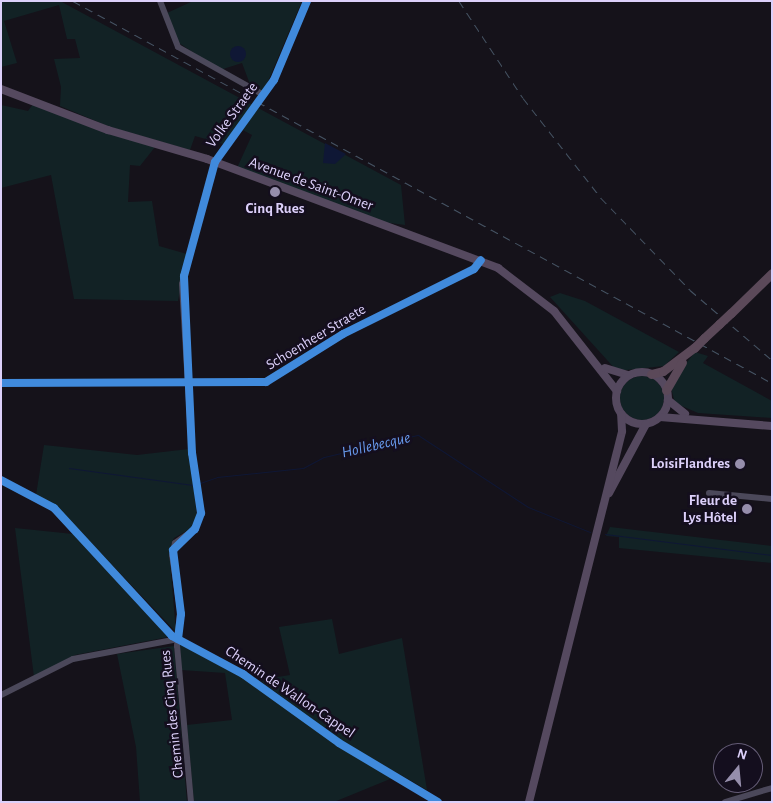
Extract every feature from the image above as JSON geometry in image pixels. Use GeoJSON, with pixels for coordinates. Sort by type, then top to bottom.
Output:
{"type":"FeatureCollection","features":[{"type":"Feature","properties":{"kind":"highway"},"geometry":{"type":"LineString","coordinates":[[666,390],[671,374],[694,348],[772,273]]}},
{"type":"Feature","properties":{"kind":"highway"},"geometry":{"type":"LineString","coordinates":[[651,374],[663,371],[694,348]]}},
{"type":"Feature","properties":{"kind":"main road","name":"Avenue de Saint-Omer"},"geometry":{"type":"LineString","coordinates":[[1,89],[108,130],[215,162],[481,260],[537,294],[584,348],[617,391]]}},
{"type":"Feature","properties":{"kind":"main road","name":"Avenue de Saint-Omer"},"geometry":{"type":"LineString","coordinates":[[584,348],[611,373],[630,375]]}},
{"type":"Feature","properties":{"kind":"main road"},"geometry":{"type":"LineString","coordinates":[[529,802],[622,431],[617,391],[630,375],[651,374],[666,390],[668,400],[678,411],[694,416],[772,422]]}},
{"type":"Feature","properties":{"kind":"main road"},"geometry":{"type":"LineString","coordinates":[[660,417],[668,400]]}},
{"type":"Feature","properties":{"kind":"main road"},"geometry":{"type":"LineString","coordinates":[[621,414],[631,422],[646,424]]}},
{"type":"Feature","properties":{"kind":"main road"},"geometry":{"type":"LineString","coordinates":[[600,518],[621,466],[646,424],[660,417],[772,426]]}},
{"type":"Feature","properties":{"kind":"street"},"geometry":{"type":"LineString","coordinates":[[160,1],[178,47],[264,95]]}},
{"type":"Feature","properties":{"kind":"street","name":"Volke Straete"},"geometry":{"type":"LineString","coordinates":[[215,162],[277,74],[307,1]]}},
{"type":"Feature","properties":{"kind":"street","name":"Chemin des Cinq Rues"},"geometry":{"type":"LineString","coordinates":[[191,802],[178,639],[180,614],[173,550],[195,529],[200,513],[182,284],[215,162]]}},
{"type":"Feature","properties":{"kind":"street","name":"Schoenheer Straete"},"geometry":{"type":"LineString","coordinates":[[1,383],[245,385],[276,378],[340,336],[474,269],[481,260]]}},
{"type":"Feature","properties":{"kind":"street","name":"Chemin de Wallon-Cappel"},"geometry":{"type":"LineString","coordinates":[[1,480],[54,508],[178,639],[243,674],[339,743],[438,802]]}},
{"type":"Feature","properties":{"kind":"street"},"geometry":{"type":"LineString","coordinates":[[709,493],[772,499]]}},
{"type":"Feature","properties":{"kind":"street"},"geometry":{"type":"LineString","coordinates":[[1,694],[73,659],[178,639]]}},
{"type":"Feature","properties":{"kind":"street"},"geometry":{"type":"LineString","coordinates":[[725,802],[772,788]]}},
{"type":"Feature","properties":{"kind":"shaded area"},"geometry":{"type":"Polygon","coordinates":[[[1,1],[60,1],[401,185],[405,225],[383,222],[237,168],[252,135],[239,128],[223,144],[195,136],[190,150],[110,127],[60,106],[61,87],[54,59],[80,58],[75,39],[67,39],[59,5],[4,21],[17,63],[1,67],[1,1]]]}},
{"type":"Feature","properties":{"kind":"shaded area"},"geometry":{"type":"Polygon","coordinates":[[[193,1],[302,1],[264,91],[251,87],[242,63],[220,70],[179,43],[167,13],[193,1]]]}},
{"type":"Feature","properties":{"kind":"shaded area"},"geometry":{"type":"Polygon","coordinates":[[[33,104],[155,147],[140,166],[130,165],[128,202],[152,201],[159,246],[187,254],[178,301],[74,299],[51,175],[1,188],[1,105],[28,111],[33,104]]]}},
{"type":"Feature","properties":{"kind":"shaded area"},"geometry":{"type":"Polygon","coordinates":[[[560,293],[585,301],[679,352],[664,366],[617,371],[550,297],[560,293]]]}},
{"type":"Feature","properties":{"kind":"shaded area"},"geometry":{"type":"Polygon","coordinates":[[[695,352],[708,356],[703,363],[772,401],[772,418],[698,413],[675,403],[670,384],[695,352]]]}},
{"type":"Feature","properties":{"kind":"shaded area"},"geometry":{"type":"Polygon","coordinates":[[[646,376],[658,382],[663,389],[663,407],[658,414],[651,419],[638,420],[630,417],[623,410],[620,394],[623,386],[630,379],[646,376]]]}},
{"type":"Feature","properties":{"kind":"shaded area"},"geometry":{"type":"Polygon","coordinates":[[[44,445],[137,455],[189,449],[197,517],[190,529],[174,538],[169,550],[176,632],[55,505],[36,495],[44,445]]]}},
{"type":"Feature","properties":{"kind":"shaded area"},"geometry":{"type":"Polygon","coordinates":[[[610,527],[772,546],[772,563],[619,548],[619,537],[606,536],[610,527]]]}},
{"type":"Feature","properties":{"kind":"shaded area"},"geometry":{"type":"Polygon","coordinates":[[[15,528],[73,534],[168,637],[75,655],[34,677],[15,528]]]}},
{"type":"Feature","properties":{"kind":"shaded area"},"geometry":{"type":"Polygon","coordinates":[[[332,619],[339,654],[402,638],[427,790],[345,743],[259,680],[290,675],[279,627],[332,619]]]}},
{"type":"Feature","properties":{"kind":"shaded area"},"geometry":{"type":"Polygon","coordinates":[[[180,644],[256,685],[395,777],[334,802],[194,802],[187,725],[232,720],[225,673],[181,670],[180,644]]]}},
{"type":"Feature","properties":{"kind":"shaded area"},"geometry":{"type":"Polygon","coordinates":[[[174,646],[187,802],[140,802],[136,747],[117,654],[174,646]]]}},
{"type":"Feature","properties":{"kind":"water"},"geometry":{"type":"Polygon","coordinates":[[[238,46],[244,48],[246,54],[244,60],[238,62],[232,60],[230,54],[232,48],[238,46]]]}},
{"type":"Feature","properties":{"kind":"water"},"geometry":{"type":"Polygon","coordinates":[[[325,143],[346,154],[335,164],[323,163],[325,143]]]}},
{"type":"Feature","properties":{"kind":"waterway","name":"Hollebecque"},"geometry":{"type":"LineString","coordinates":[[200,483],[217,477],[303,468],[324,457],[418,435],[528,507],[590,532]]}},
{"type":"Feature","properties":{"kind":"waterway","name":"Hollebecque"},"geometry":{"type":"LineString","coordinates":[[69,468],[193,485]]}},
{"type":"Feature","properties":{"kind":"waterway","name":"Hollebecque"},"geometry":{"type":"LineString","coordinates":[[605,534],[772,555]]}},
{"type":"Feature","properties":{"kind":"railway"},"geometry":{"type":"LineString","coordinates":[[73,1],[772,383]]}},
{"type":"Feature","properties":{"kind":"railway"},"geometry":{"type":"LineString","coordinates":[[459,1],[523,98],[601,198],[690,290],[772,360]]}},
{"type":"Feature","properties":{"kind":"cycle path"},"geometry":{"type":"LineString","coordinates":[[178,639],[181,614],[173,550],[195,529],[201,513],[192,453],[184,276],[215,162],[274,80],[307,1]]}},
{"type":"Feature","properties":{"kind":"cycle path"},"geometry":{"type":"LineString","coordinates":[[1,383],[266,382],[343,334],[474,269],[481,260]]}},
{"type":"Feature","properties":{"kind":"cycle path"},"geometry":{"type":"LineString","coordinates":[[1,480],[54,508],[172,636],[243,674],[339,743],[438,802]]}},
{"type":"Feature","properties":{"kind":"place","name":"Cinq Rues"},"geometry":{"type":"Point","coordinates":[275,192]}},
{"type":"Feature","properties":{"kind":"place","name":"LoisiFlandres"},"geometry":{"type":"Point","coordinates":[740,464]}},
{"type":"Feature","properties":{"kind":"place","name":"Fleur de Lys Hôtel"},"geometry":{"type":"Point","coordinates":[747,509]}}]}
